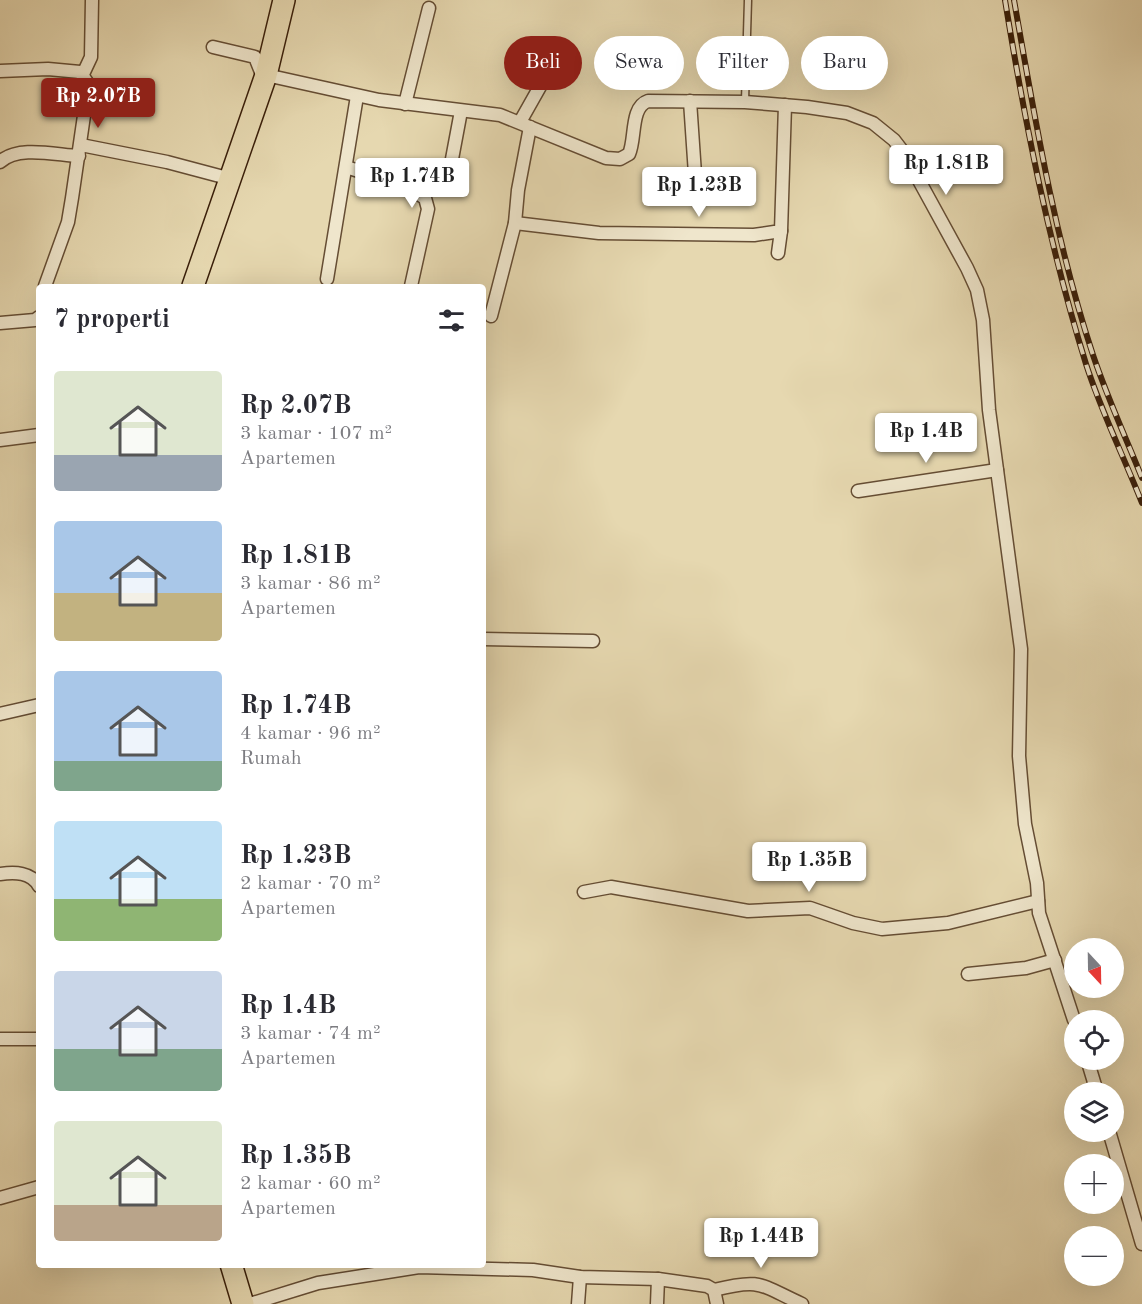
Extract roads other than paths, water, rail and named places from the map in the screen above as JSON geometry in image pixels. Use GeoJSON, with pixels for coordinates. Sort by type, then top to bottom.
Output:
{"type":"FeatureCollection","features":[{"type":"Feature","properties":{"kind":"highway"},"geometry":{"type":"LineString","coordinates":[[194,284],[266,75],[284,0]]}},
{"type":"Feature","properties":{"kind":"highway"},"geometry":{"type":"LineString","coordinates":[[232,1268],[243,1304]]}},
{"type":"Feature","properties":{"kind":"street"},"geometry":{"type":"LineString","coordinates":[[83,74],[91,57],[92,0]]}},
{"type":"Feature","properties":{"kind":"street"},"geometry":{"type":"LineString","coordinates":[[405,104],[429,8]]}},
{"type":"Feature","properties":{"kind":"street"},"geometry":{"type":"LineString","coordinates":[[213,47],[255,57],[261,72],[266,75],[357,96],[500,115],[606,158],[620,159],[629,154],[636,115],[643,103],[745,102],[847,113],[873,123],[894,141],[913,167],[955,241],[980,302],[997,470],[1021,649],[1019,756],[1025,824],[1037,883],[1039,913],[1071,1010]]}},
{"type":"Feature","properties":{"kind":"street"},"geometry":{"type":"LineString","coordinates":[[0,71],[68,69],[83,74],[87,82],[80,151],[68,222],[46,284]]}},
{"type":"Feature","properties":{"kind":"street"},"geometry":{"type":"LineString","coordinates":[[491,316],[515,224],[525,125],[539,90]]}},
{"type":"Feature","properties":{"kind":"street"},"geometry":{"type":"LineString","coordinates":[[327,279],[357,96]]}},
{"type":"Feature","properties":{"kind":"street"},"geometry":{"type":"LineString","coordinates":[[690,101],[695,174]]}},
{"type":"Feature","properties":{"kind":"street"},"geometry":{"type":"LineString","coordinates":[[778,253],[781,231],[785,105]]}},
{"type":"Feature","properties":{"kind":"street"},"geometry":{"type":"LineString","coordinates":[[452,159],[461,111]]}},
{"type":"Feature","properties":{"kind":"street"},"geometry":{"type":"LineString","coordinates":[[0,162],[14,155],[80,151],[167,162],[231,179]]}},
{"type":"Feature","properties":{"kind":"street"},"geometry":{"type":"LineString","coordinates":[[346,167],[403,185],[425,198],[428,209],[411,284]]}},
{"type":"Feature","properties":{"kind":"street"},"geometry":{"type":"LineString","coordinates":[[515,224],[599,233],[754,235],[781,231]]}},
{"type":"Feature","properties":{"kind":"street"},"geometry":{"type":"LineString","coordinates":[[0,324],[36,319]]}},
{"type":"Feature","properties":{"kind":"street"},"geometry":{"type":"LineString","coordinates":[[0,440],[36,435]]}},
{"type":"Feature","properties":{"kind":"street"},"geometry":{"type":"LineString","coordinates":[[858,491],[997,470]]}},
{"type":"Feature","properties":{"kind":"street"},"geometry":{"type":"LineString","coordinates":[[486,639],[593,641]]}},
{"type":"Feature","properties":{"kind":"street"},"geometry":{"type":"LineString","coordinates":[[0,714],[36,706]]}},
{"type":"Feature","properties":{"kind":"street"},"geometry":{"type":"LineString","coordinates":[[0,873],[20,873],[30,877],[36,883]]}},
{"type":"Feature","properties":{"kind":"street"},"geometry":{"type":"LineString","coordinates":[[584,892],[611,887],[747,911],[810,908],[853,923],[882,929],[922,927],[969,919],[1038,901]]}},
{"type":"Feature","properties":{"kind":"street"},"geometry":{"type":"LineString","coordinates":[[969,974],[1026,968],[1054,960]]}},
{"type":"Feature","properties":{"kind":"street"},"geometry":{"type":"LineString","coordinates":[[0,1039],[36,1039]]}},
{"type":"Feature","properties":{"kind":"street"},"geometry":{"type":"LineString","coordinates":[[1111,1142],[1142,1244]]}},
{"type":"Feature","properties":{"kind":"street"},"geometry":{"type":"LineString","coordinates":[[0,1198],[36,1187]]}},
{"type":"Feature","properties":{"kind":"street"},"geometry":{"type":"LineString","coordinates":[[250,1304],[318,1282],[386,1268]]}},
{"type":"Feature","properties":{"kind":"street"},"geometry":{"type":"LineString","coordinates":[[457,1268],[533,1270],[580,1276],[658,1279],[707,1286],[714,1290],[741,1284],[760,1284],[802,1304]]}},
{"type":"Feature","properties":{"kind":"street"},"geometry":{"type":"LineString","coordinates":[[578,1304],[580,1276]]}},
{"type":"Feature","properties":{"kind":"street"},"geometry":{"type":"LineString","coordinates":[[657,1304],[658,1279]]}},
{"type":"Feature","properties":{"kind":"street"},"geometry":{"type":"LineString","coordinates":[[714,1290],[717,1304]]}},
{"type":"Feature","properties":{"kind":"lane"},"geometry":{"type":"LineString","coordinates":[[745,102],[748,0]]}},
{"type":"Feature","properties":{"kind":"railway"},"geometry":{"type":"LineString","coordinates":[[1005,0],[1039,184],[1073,319],[1099,399],[1142,503]]}},
{"type":"Feature","properties":{"kind":"railway"},"geometry":{"type":"LineString","coordinates":[[1014,0],[1047,179],[1068,268],[1098,371],[1142,478]]}}]}
